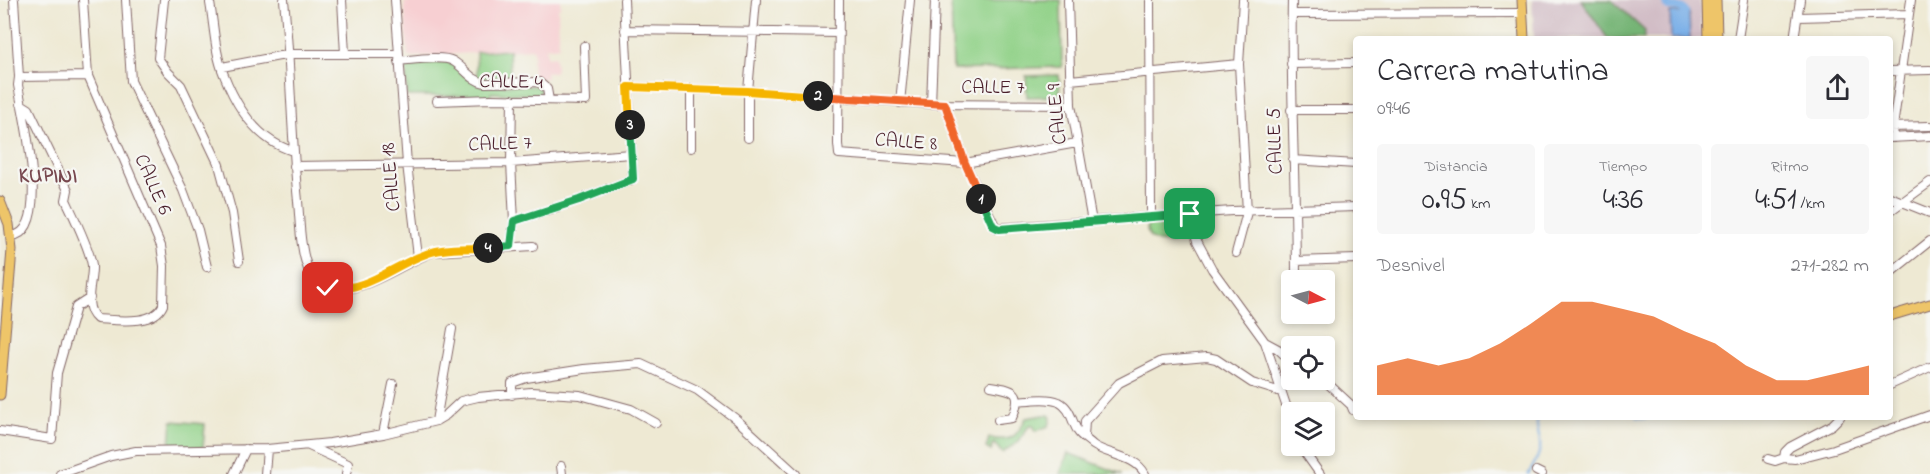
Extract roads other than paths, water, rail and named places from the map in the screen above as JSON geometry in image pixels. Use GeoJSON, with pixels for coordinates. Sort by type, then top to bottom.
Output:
{"type":"FeatureCollection","features":[{"type":"Feature","properties":{"kind":"main road"},"geometry":{"type":"LineString","coordinates":[[1522,0],[1524,36]]}},
{"type":"Feature","properties":{"kind":"main road"},"geometry":{"type":"LineString","coordinates":[[1707,0],[1708,36]]}},
{"type":"Feature","properties":{"kind":"main road"},"geometry":{"type":"LineString","coordinates":[[1716,0],[1717,36]]}},
{"type":"Feature","properties":{"kind":"main road"},"geometry":{"type":"LineString","coordinates":[[0,201],[11,236],[0,395]]}},
{"type":"Feature","properties":{"kind":"main road"},"geometry":{"type":"LineString","coordinates":[[1893,315],[1930,304]]}},
{"type":"Feature","properties":{"kind":"street"},"geometry":{"type":"LineString","coordinates":[[11,236],[17,236],[24,230],[32,212],[33,202],[32,170],[18,81],[14,0]]}},
{"type":"Feature","properties":{"kind":"street","name":"CALLE 6"},"geometry":{"type":"LineString","coordinates":[[83,0],[88,76],[161,246],[164,266],[162,305],[155,314],[137,320],[97,319],[92,314],[90,298]]}},
{"type":"Feature","properties":{"kind":"street"},"geometry":{"type":"LineString","coordinates":[[126,0],[131,81],[183,190],[198,230],[207,267]]}},
{"type":"Feature","properties":{"kind":"street"},"geometry":{"type":"LineString","coordinates":[[164,0],[158,58],[181,85],[219,165],[232,213],[239,261]]}},
{"type":"Feature","properties":{"kind":"street"},"geometry":{"type":"LineString","coordinates":[[284,0],[290,54],[294,166],[303,250],[313,281],[319,285],[336,289],[378,279],[418,257],[440,250],[533,246]]}},
{"type":"Feature","properties":{"kind":"street"},"geometry":{"type":"LineString","coordinates":[[342,0],[345,54]]}},
{"type":"Feature","properties":{"kind":"street","name":"CALLE 18"},"geometry":{"type":"LineString","coordinates":[[395,0],[407,164],[418,257]]}},
{"type":"Feature","properties":{"kind":"street"},"geometry":{"type":"LineString","coordinates":[[514,221],[579,200],[633,179],[624,0]]}},
{"type":"Feature","properties":{"kind":"street"},"geometry":{"type":"LineString","coordinates":[[748,138],[748,91],[756,0]]}},
{"type":"Feature","properties":{"kind":"street"},"geometry":{"type":"LineString","coordinates":[[839,0],[839,98]]}},
{"type":"Feature","properties":{"kind":"street"},"geometry":{"type":"LineString","coordinates":[[900,103],[910,0]]}},
{"type":"Feature","properties":{"kind":"street"},"geometry":{"type":"LineString","coordinates":[[931,104],[935,0]]}},
{"type":"Feature","properties":{"kind":"street","name":"CALLE 9"},"geometry":{"type":"LineString","coordinates":[[1068,0],[1071,105],[1092,222]]}},
{"type":"Feature","properties":{"kind":"street"},"geometry":{"type":"LineString","coordinates":[[1150,0],[1151,216]]}},
{"type":"Feature","properties":{"kind":"street"},"geometry":{"type":"LineString","coordinates":[[1236,253],[1247,212],[1239,64],[1242,0]]}},
{"type":"Feature","properties":{"kind":"street","name":"CALLE 5"},"geometry":{"type":"LineString","coordinates":[[1292,0],[1291,111],[1296,270]]}},
{"type":"Feature","properties":{"kind":"street"},"geometry":{"type":"LineString","coordinates":[[1738,36],[1744,0]]}},
{"type":"Feature","properties":{"kind":"street"},"geometry":{"type":"LineString","coordinates":[[1795,36],[1800,0]]}},
{"type":"Feature","properties":{"kind":"street"},"geometry":{"type":"LineString","coordinates":[[1893,121],[1911,0]]}},
{"type":"Feature","properties":{"kind":"street"},"geometry":{"type":"LineString","coordinates":[[210,3],[223,70],[241,111],[275,143],[293,151]]}},
{"type":"Feature","properties":{"kind":"street"},"geometry":{"type":"LineString","coordinates":[[1292,14],[1523,13]]}},
{"type":"Feature","properties":{"kind":"street"},"geometry":{"type":"LineString","coordinates":[[1798,17],[1909,14]]}},
{"type":"Feature","properties":{"kind":"street"},"geometry":{"type":"LineString","coordinates":[[625,30],[838,33]]}},
{"type":"Feature","properties":{"kind":"street","name":"CALLE 4"},"geometry":{"type":"LineString","coordinates":[[437,101],[512,99],[586,101],[584,46]]}},
{"type":"Feature","properties":{"kind":"street"},"geometry":{"type":"LineString","coordinates":[[212,72],[290,54],[345,54],[452,61],[476,81],[485,83],[539,82],[547,89],[549,100]]}},
{"type":"Feature","properties":{"kind":"street"},"geometry":{"type":"LineString","coordinates":[[1291,64],[1353,63]]}},
{"type":"Feature","properties":{"kind":"street"},"geometry":{"type":"LineString","coordinates":[[1070,80],[1239,64]]}},
{"type":"Feature","properties":{"kind":"street"},"geometry":{"type":"LineString","coordinates":[[1893,71],[1930,70]]}},
{"type":"Feature","properties":{"kind":"street"},"geometry":{"type":"LineString","coordinates":[[18,81],[88,76]]}},
{"type":"Feature","properties":{"kind":"street","name":"CALLE 7"},"geometry":{"type":"LineString","coordinates":[[628,87],[748,91],[900,103],[1071,105]]}},
{"type":"Feature","properties":{"kind":"street"},"geometry":{"type":"LineString","coordinates":[[691,89],[691,148]]}},
{"type":"Feature","properties":{"kind":"street","name":"CALLE 8"},"geometry":{"type":"LineString","coordinates":[[839,98],[837,144],[839,154],[965,163],[1077,144]]}},
{"type":"Feature","properties":{"kind":"street"},"geometry":{"type":"LineString","coordinates":[[511,246],[514,221],[511,163],[512,99]]}},
{"type":"Feature","properties":{"kind":"street"},"geometry":{"type":"LineString","coordinates":[[0,431],[52,439],[57,373],[76,308],[90,298],[92,264],[66,200],[68,190],[36,123],[27,107],[21,104]]}},
{"type":"Feature","properties":{"kind":"street"},"geometry":{"type":"LineString","coordinates":[[945,104],[965,163],[996,228],[1151,216],[1353,207]]}},
{"type":"Feature","properties":{"kind":"street"},"geometry":{"type":"LineString","coordinates":[[1291,111],[1353,110]]}},
{"type":"Feature","properties":{"kind":"street"},"geometry":{"type":"LineString","coordinates":[[1893,127],[1930,126]]}},
{"type":"Feature","properties":{"kind":"street"},"geometry":{"type":"LineString","coordinates":[[1893,138],[1930,136]]}},
{"type":"Feature","properties":{"kind":"street","name":"CALLE 7"},"geometry":{"type":"LineString","coordinates":[[407,164],[511,163],[631,153]]}},
{"type":"Feature","properties":{"kind":"street"},"geometry":{"type":"LineString","coordinates":[[1293,160],[1353,164]]}},
{"type":"Feature","properties":{"kind":"street"},"geometry":{"type":"LineString","coordinates":[[294,166],[407,164]]}},
{"type":"Feature","properties":{"kind":"street"},"geometry":{"type":"LineString","coordinates":[[1893,209],[1930,182]]}},
{"type":"Feature","properties":{"kind":"street"},"geometry":{"type":"LineString","coordinates":[[1893,198],[1930,213]]}},
{"type":"Feature","properties":{"kind":"street"},"geometry":{"type":"LineString","coordinates":[[1190,214],[1197,241],[1212,269],[1265,342],[1285,402]]}},
{"type":"Feature","properties":{"kind":"street"},"geometry":{"type":"LineString","coordinates":[[1893,271],[1930,241]]}},
{"type":"Feature","properties":{"kind":"street"},"geometry":{"type":"LineString","coordinates":[[1296,261],[1353,259]]}},
{"type":"Feature","properties":{"kind":"street"},"geometry":{"type":"LineString","coordinates":[[436,420],[452,329]]}},
{"type":"Feature","properties":{"kind":"street"},"geometry":{"type":"LineString","coordinates":[[1265,342],[1281,352]]}},
{"type":"Feature","properties":{"kind":"street"},"geometry":{"type":"LineString","coordinates":[[1084,437],[1085,421],[1119,383],[1162,361],[1207,357],[1216,359],[1252,382],[1281,392]]}},
{"type":"Feature","properties":{"kind":"street"},"geometry":{"type":"LineString","coordinates":[[512,395],[512,382],[526,378],[614,365],[641,364],[697,390],[736,419],[796,474]]}},
{"type":"Feature","properties":{"kind":"street"},"geometry":{"type":"LineString","coordinates":[[1893,384],[1930,367]]}},
{"type":"Feature","properties":{"kind":"street"},"geometry":{"type":"LineString","coordinates":[[383,434],[393,384]]}},
{"type":"Feature","properties":{"kind":"street"},"geometry":{"type":"LineString","coordinates":[[991,386],[1013,391],[1017,401],[1012,418],[998,420]]}},
{"type":"Feature","properties":{"kind":"street"},"geometry":{"type":"LineString","coordinates":[[1334,390],[1351,405],[1353,410]]}},
{"type":"Feature","properties":{"kind":"street"},"geometry":{"type":"LineString","coordinates":[[60,474],[111,456],[136,451],[267,450],[383,434],[436,420],[446,416],[461,401],[478,397],[553,392],[580,395],[632,409],[656,423]]}},
{"type":"Feature","properties":{"kind":"street"},"geometry":{"type":"LineString","coordinates":[[1017,401],[1056,401],[1065,406],[1079,433],[1103,451],[1127,459],[1142,468],[1145,474]]}},
{"type":"Feature","properties":{"kind":"street"},"geometry":{"type":"LineString","coordinates":[[1768,459],[1774,461],[1784,458],[1795,459],[1834,449],[1930,415]]}},
{"type":"Feature","properties":{"kind":"street"},"geometry":{"type":"LineString","coordinates":[[1784,458],[1785,452],[1790,447],[1832,425],[1837,420]]}},
{"type":"Feature","properties":{"kind":"street"},"geometry":{"type":"LineString","coordinates":[[308,445],[348,464],[346,474]]}},
{"type":"Feature","properties":{"kind":"street"},"geometry":{"type":"LineString","coordinates":[[234,474],[246,449]]}},
{"type":"Feature","properties":{"kind":"street"},"geometry":{"type":"LineString","coordinates":[[265,474],[267,450]]}},
{"type":"Feature","properties":{"kind":"street"},"geometry":{"type":"LineString","coordinates":[[1307,456],[1320,474]]}},
{"type":"Feature","properties":{"kind":"water"},"geometry":{"type":"Polygon","coordinates":[[[1689,12],[1690,36],[1671,36],[1670,13],[1689,12]]]}},
{"type":"Feature","properties":{"kind":"waterway"},"geometry":{"type":"LineString","coordinates":[[1666,0],[1668,7],[1682,8],[1685,12]]}},
{"type":"Feature","properties":{"kind":"waterway"},"geometry":{"type":"LineString","coordinates":[[1528,474],[1540,449],[1537,420]]}},
{"type":"Feature","properties":{"kind":"district","name":"KUPINI"},"geometry":{"type":"Point","coordinates":[48,177]}}]}
